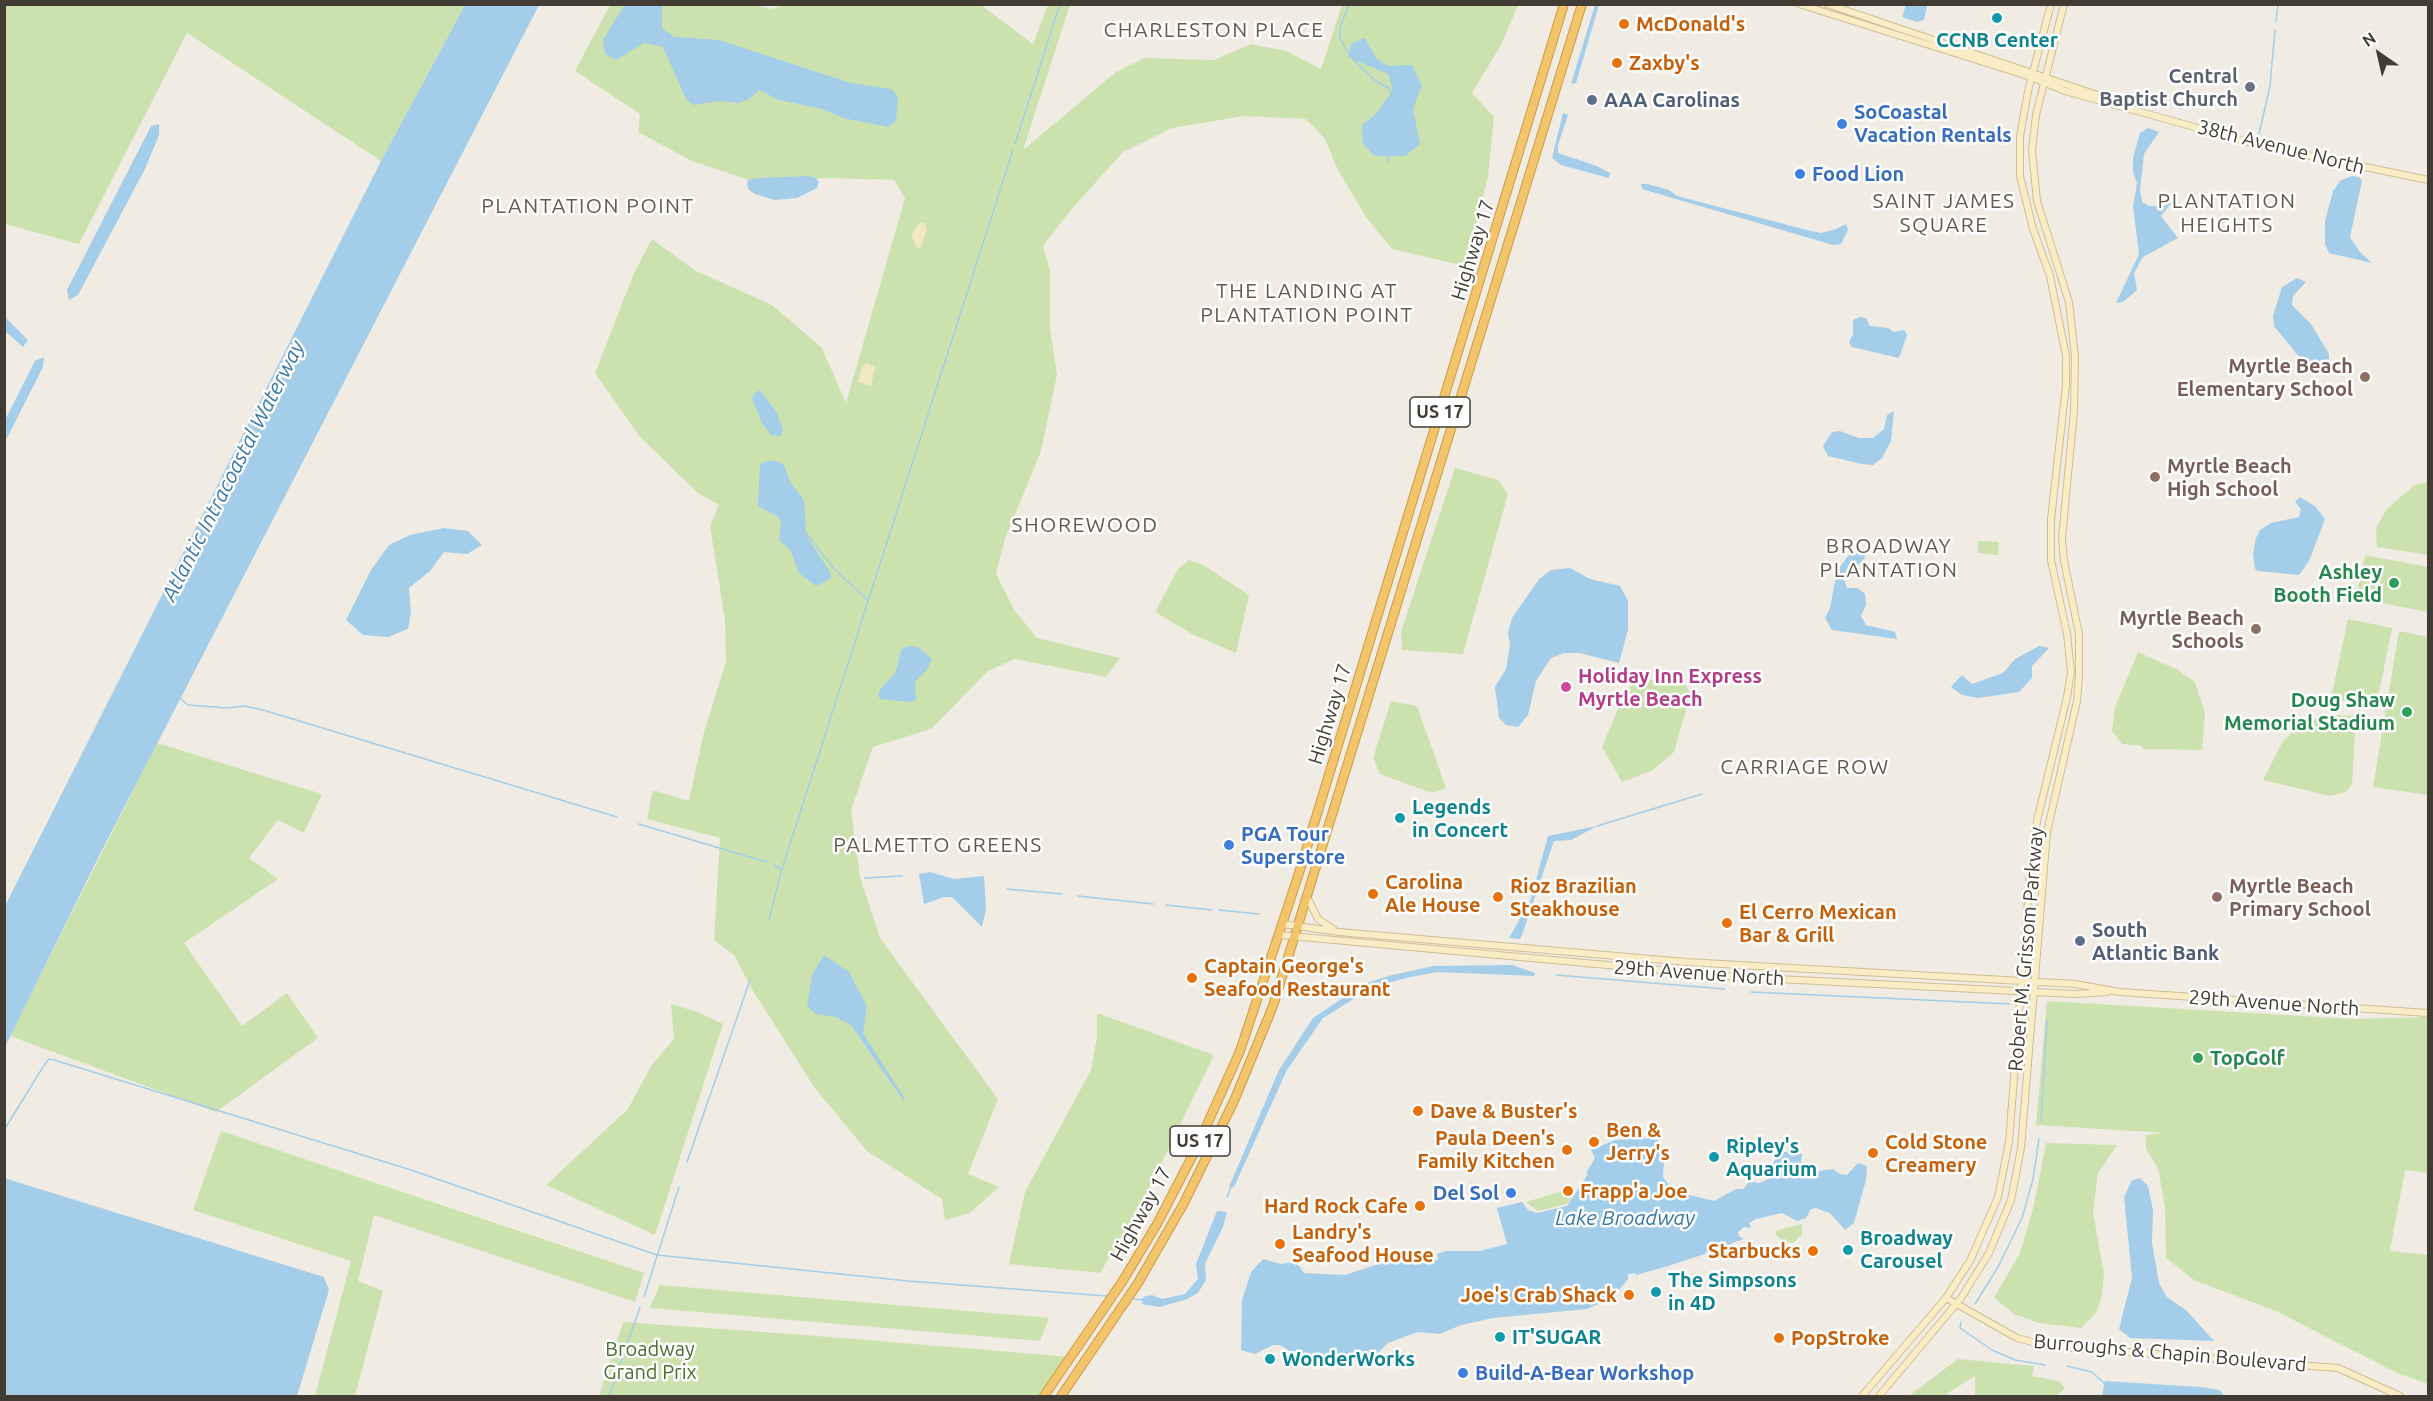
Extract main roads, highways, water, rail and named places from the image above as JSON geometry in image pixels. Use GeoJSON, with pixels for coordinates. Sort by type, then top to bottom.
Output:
{"type":"FeatureCollection","features":[{"type":"Feature","properties":{"kind":"highway","name":"Highway 17"},"geometry":{"type":"LineString","coordinates":[[1044,1396],[1122,1282],[1180,1180],[1240,1051],[1280,935],[1564,4]]}},
{"type":"Feature","properties":{"kind":"highway","name":"Highway 17"},"geometry":{"type":"LineString","coordinates":[[1061,1396],[1121,1310],[1184,1203],[1234,1101],[1273,1006],[1582,4]]}},
{"type":"Feature","properties":{"kind":"main road","name":"38th Avenue North"},"geometry":{"type":"LineString","coordinates":[[1799,4],[2031,74]]}},
{"type":"Feature","properties":{"kind":"main road","name":"38th Avenue North"},"geometry":{"type":"LineString","coordinates":[[1827,4],[2031,74],[2065,91],[2269,147],[2428,180]]}},
{"type":"Feature","properties":{"kind":"main road","name":"Robert M. Grissom Parkway"},"geometry":{"type":"LineString","coordinates":[[1862,1396],[1946,1298],[1970,1261],[1986,1229],[2003,1178],[2009,1142],[2030,873],[2037,821],[2071,672],[2067,634],[2052,560],[2051,519],[2066,385],[2066,356],[2062,324],[2050,276],[2033,229],[2020,176],[2020,136],[2031,74],[2051,4]]}},
{"type":"Feature","properties":{"kind":"main road","name":"Robert M. Grissom Parkway"},"geometry":{"type":"LineString","coordinates":[[1879,1396],[1956,1304],[1989,1253],[2007,1214],[2021,1148],[2047,832],[2077,701],[2079,676],[2079,634],[2064,561],[2062,538],[2074,411],[2075,357],[2069,302],[2037,201],[2033,169],[2036,115],[2064,4]]}},
{"type":"Feature","properties":{"kind":"main road"},"geometry":{"type":"LineString","coordinates":[[1307,897],[1318,919],[1339,932]]}},
{"type":"Feature","properties":{"kind":"main road","name":"29th Avenue North"},"geometry":{"type":"LineString","coordinates":[[1283,924],[1339,932],[1686,962],[2075,984],[2120,992]]}},
{"type":"Feature","properties":{"kind":"main road","name":"29th Avenue North"},"geometry":{"type":"LineString","coordinates":[[1280,935],[1738,977],[2033,992],[2120,992],[2428,1013]]}},
{"type":"Feature","properties":{"kind":"main road","name":"Burroughs & Chapin Boulevard"},"geometry":{"type":"LineString","coordinates":[[1946,1298],[2017,1338],[2048,1346],[2338,1368],[2400,1396]]}},
{"type":"Feature","properties":{"kind":"water"},"geometry":{"type":"Polygon","coordinates":[[[625,4],[662,5],[662,28],[674,37],[719,40],[851,83],[891,89],[898,96],[896,121],[888,127],[843,118],[822,109],[779,100],[759,90],[749,99],[739,103],[720,101],[694,105],[686,99],[663,47],[644,43],[616,60],[605,54],[603,40],[625,4]]]}},
{"type":"Feature","properties":{"kind":"water","name":"Atlantic Intracoastal Waterway"},"geometry":{"type":"Polygon","coordinates":[[[465,5],[539,5],[100,854],[5,1047],[5,906],[381,161],[465,5]]]}},
{"type":"Feature","properties":{"kind":"water"},"geometry":{"type":"Polygon","coordinates":[[[1595,5],[1599,5],[1576,83],[1571,84],[1595,5]]]}},
{"type":"Feature","properties":{"kind":"water"},"geometry":{"type":"Polygon","coordinates":[[[1906,5],[1927,5],[1924,20],[1917,22],[1902,17],[1906,5]]]}},
{"type":"Feature","properties":{"kind":"water"},"geometry":{"type":"Polygon","coordinates":[[[1364,38],[1377,59],[1388,66],[1412,65],[1422,85],[1413,109],[1420,144],[1405,156],[1375,156],[1363,144],[1362,125],[1376,114],[1393,90],[1388,74],[1348,57],[1351,44],[1364,38]]]}},
{"type":"Feature","properties":{"kind":"water"},"geometry":{"type":"Polygon","coordinates":[[[1563,113],[1568,115],[1558,145],[1558,153],[1597,166],[1610,173],[1609,178],[1561,165],[1552,158],[1563,113]]]}},
{"type":"Feature","properties":{"kind":"water"},"geometry":{"type":"Polygon","coordinates":[[[159,124],[159,135],[145,169],[78,295],[69,300],[67,290],[151,126],[159,124]]]}},
{"type":"Feature","properties":{"kind":"water"},"geometry":{"type":"Polygon","coordinates":[[[2148,128],[2159,132],[2144,154],[2140,190],[2142,202],[2149,206],[2164,206],[2172,202],[2161,216],[2178,238],[2143,257],[2134,273],[2137,290],[2123,302],[2116,303],[2139,254],[2133,207],[2137,183],[2133,173],[2133,158],[2140,133],[2148,128]]]}},
{"type":"Feature","properties":{"kind":"water"},"geometry":{"type":"Polygon","coordinates":[[[2352,176],[2359,177],[2362,181],[2350,237],[2360,252],[2372,263],[2329,253],[2325,244],[2325,221],[2333,191],[2341,180],[2352,176]]]}},
{"type":"Feature","properties":{"kind":"water"},"geometry":{"type":"Polygon","coordinates":[[[815,177],[819,182],[817,188],[797,198],[775,200],[755,194],[749,190],[747,184],[748,180],[758,178],[815,177]]]}},
{"type":"Feature","properties":{"kind":"water"},"geometry":{"type":"Polygon","coordinates":[[[1641,184],[1669,190],[1677,196],[1807,230],[1821,233],[1846,224],[1848,230],[1841,244],[1833,245],[1642,189],[1641,184]]]}},
{"type":"Feature","properties":{"kind":"water"},"geometry":{"type":"Polygon","coordinates":[[[2297,278],[2306,282],[2293,296],[2292,305],[2311,324],[2329,354],[2327,374],[2309,369],[2274,326],[2273,316],[2282,287],[2297,278]]]}},
{"type":"Feature","properties":{"kind":"water"},"geometry":{"type":"Polygon","coordinates":[[[5,317],[28,340],[23,347],[5,331],[5,317]]]}},
{"type":"Feature","properties":{"kind":"water"},"geometry":{"type":"Polygon","coordinates":[[[1860,317],[1866,318],[1870,326],[1888,328],[1894,332],[1904,330],[1907,335],[1899,358],[1852,347],[1849,342],[1853,334],[1853,320],[1860,317]]]}},
{"type":"Feature","properties":{"kind":"water"},"geometry":{"type":"Polygon","coordinates":[[[44,357],[43,367],[5,442],[5,420],[35,361],[44,357]]]}},
{"type":"Feature","properties":{"kind":"water"},"geometry":{"type":"Polygon","coordinates":[[[760,390],[777,413],[783,430],[781,436],[771,435],[762,423],[752,399],[760,390]]]}},
{"type":"Feature","properties":{"kind":"water"},"geometry":{"type":"Polygon","coordinates":[[[1894,411],[1891,441],[1882,458],[1873,465],[1828,456],[1823,446],[1832,432],[1840,431],[1859,438],[1873,438],[1884,429],[1887,415],[1894,411]]]}},
{"type":"Feature","properties":{"kind":"water"},"geometry":{"type":"Polygon","coordinates":[[[766,461],[777,461],[784,465],[790,482],[804,500],[806,535],[830,572],[831,578],[816,586],[798,572],[791,551],[779,540],[781,521],[758,506],[760,465],[766,461]]]}},
{"type":"Feature","properties":{"kind":"water"},"geometry":{"type":"Polygon","coordinates":[[[2300,497],[2315,506],[2325,519],[2309,561],[2299,575],[2258,571],[2255,569],[2253,554],[2260,530],[2271,523],[2299,517],[2301,509],[2295,502],[2300,497]]]}},
{"type":"Feature","properties":{"kind":"water"},"geometry":{"type":"Polygon","coordinates":[[[444,528],[468,531],[482,545],[467,554],[444,552],[430,571],[409,588],[411,612],[408,629],[388,637],[363,635],[346,620],[371,570],[389,545],[410,535],[444,528]]]}},
{"type":"Feature","properties":{"kind":"water"},"geometry":{"type":"Polygon","coordinates":[[[1863,551],[1865,558],[1844,579],[1847,588],[1858,588],[1865,594],[1866,605],[1861,616],[1866,625],[1895,632],[1897,639],[1832,630],[1825,618],[1830,608],[1837,571],[1848,556],[1863,551]]]}},
{"type":"Feature","properties":{"kind":"water"},"geometry":{"type":"Polygon","coordinates":[[[1570,568],[1590,579],[1620,586],[1628,601],[1628,630],[1619,663],[1580,653],[1564,653],[1551,658],[1536,681],[1528,715],[1518,727],[1506,725],[1499,718],[1495,687],[1506,669],[1510,645],[1508,632],[1512,618],[1539,579],[1551,570],[1570,568]]]}},
{"type":"Feature","properties":{"kind":"water"},"geometry":{"type":"Polygon","coordinates":[[[908,646],[918,647],[932,659],[928,668],[915,682],[916,700],[911,702],[880,699],[878,695],[880,690],[896,672],[901,650],[908,646]]]}},
{"type":"Feature","properties":{"kind":"water"},"geometry":{"type":"Polygon","coordinates":[[[2039,646],[2049,648],[2032,666],[2032,678],[2019,692],[1978,698],[1962,695],[1951,687],[1962,675],[1972,684],[2003,673],[2015,659],[2039,646]]]}},
{"type":"Feature","properties":{"kind":"water"},"geometry":{"type":"Polygon","coordinates":[[[1597,826],[1571,840],[1554,841],[1520,939],[1509,938],[1531,899],[1548,836],[1597,826]]]}},
{"type":"Feature","properties":{"kind":"water"},"geometry":{"type":"Polygon","coordinates":[[[930,872],[954,879],[984,876],[986,909],[982,927],[952,897],[944,897],[924,904],[919,874],[930,872]]]}},
{"type":"Feature","properties":{"kind":"water"},"geometry":{"type":"Polygon","coordinates":[[[824,955],[849,972],[867,1006],[863,1033],[905,1099],[903,1100],[851,1025],[835,1017],[816,1014],[807,1006],[812,975],[824,955]]]}},
{"type":"Feature","properties":{"kind":"water"},"geometry":{"type":"Polygon","coordinates":[[[1512,965],[1535,973],[1534,976],[1437,972],[1406,978],[1373,987],[1323,1018],[1287,1070],[1234,1187],[1229,1187],[1279,1070],[1313,1018],[1364,984],[1392,975],[1434,966],[1512,965]]]}},
{"type":"Feature","properties":{"kind":"water","name":"Lake Broadway"},"geometry":{"type":"Polygon","coordinates":[[[1642,1138],[1658,1140],[1665,1149],[1663,1177],[1669,1185],[1685,1194],[1714,1201],[1736,1189],[1744,1189],[1749,1181],[1759,1183],[1769,1179],[1777,1151],[1802,1154],[1801,1163],[1811,1165],[1809,1169],[1818,1171],[1833,1169],[1840,1174],[1847,1175],[1858,1163],[1867,1166],[1866,1180],[1854,1223],[1845,1230],[1830,1213],[1816,1208],[1811,1209],[1806,1218],[1797,1221],[1782,1213],[1756,1219],[1749,1223],[1751,1228],[1744,1227],[1738,1232],[1739,1236],[1744,1239],[1732,1243],[1719,1253],[1705,1252],[1705,1254],[1668,1266],[1636,1275],[1635,1273],[1628,1274],[1628,1279],[1612,1298],[1587,1309],[1493,1318],[1461,1325],[1440,1334],[1418,1332],[1388,1343],[1378,1353],[1356,1357],[1343,1364],[1304,1360],[1280,1345],[1273,1345],[1255,1354],[1241,1350],[1242,1300],[1251,1272],[1263,1259],[1281,1264],[1296,1262],[1304,1273],[1345,1275],[1382,1263],[1410,1259],[1413,1265],[1438,1260],[1437,1254],[1446,1251],[1480,1251],[1507,1244],[1497,1208],[1522,1202],[1528,1210],[1537,1213],[1567,1206],[1588,1174],[1586,1173],[1595,1158],[1591,1150],[1615,1140],[1642,1138]]]}},
{"type":"Feature","properties":{"kind":"water"},"geometry":{"type":"Polygon","coordinates":[[[4,1178],[324,1277],[329,1290],[297,1396],[5,1396],[4,1178]]]}},
{"type":"Feature","properties":{"kind":"water"},"geometry":{"type":"Polygon","coordinates":[[[2140,1178],[2148,1186],[2153,1210],[2152,1243],[2159,1283],[2167,1297],[2187,1311],[2214,1341],[2130,1338],[2119,1329],[2132,1278],[2124,1197],[2132,1180],[2140,1178]]]}},
{"type":"Feature","properties":{"kind":"water"},"geometry":{"type":"Polygon","coordinates":[[[1217,1211],[1227,1212],[1223,1227],[1205,1264],[1206,1280],[1198,1293],[1185,1300],[1159,1307],[1142,1304],[1143,1297],[1152,1295],[1162,1299],[1185,1294],[1198,1279],[1196,1264],[1217,1211]]]}},
{"type":"Feature","properties":{"kind":"water"},"geometry":{"type":"Polygon","coordinates":[[[2105,1381],[2200,1387],[2220,1390],[2224,1396],[2102,1396],[2105,1381]]]}},
{"type":"Feature","properties":{"kind":"waterway"},"geometry":{"type":"LineString","coordinates":[[1015,144],[1060,4]]}},
{"type":"Feature","properties":{"kind":"waterway"},"geometry":{"type":"LineString","coordinates":[[1348,53],[1340,38],[1340,28],[1349,4]]}},
{"type":"Feature","properties":{"kind":"waterway"},"geometry":{"type":"LineString","coordinates":[[2276,21],[2278,4]]}},
{"type":"Feature","properties":{"kind":"waterway"},"geometry":{"type":"LineString","coordinates":[[2344,4],[2356,4]]}},
{"type":"Feature","properties":{"kind":"waterway"},"geometry":{"type":"LineString","coordinates":[[2259,134],[2270,86],[2275,30]]}},
{"type":"Feature","properties":{"kind":"waterway"},"geometry":{"type":"LineString","coordinates":[[1353,59],[1374,80],[1389,88],[1391,93]]}},
{"type":"Feature","properties":{"kind":"waterway"},"geometry":{"type":"LineString","coordinates":[[769,919],[782,869],[1013,150]]}},
{"type":"Feature","properties":{"kind":"waterway"},"geometry":{"type":"LineString","coordinates":[[1387,162],[1389,156]]}},
{"type":"Feature","properties":{"kind":"waterway"},"geometry":{"type":"LineString","coordinates":[[806,533],[835,570],[868,600]]}},
{"type":"Feature","properties":{"kind":"waterway"},"geometry":{"type":"LineString","coordinates":[[181,699],[188,705],[227,708],[244,706],[263,710],[617,817]]}},
{"type":"Feature","properties":{"kind":"waterway"},"geometry":{"type":"LineString","coordinates":[[1597,826],[1702,794]]}},
{"type":"Feature","properties":{"kind":"waterway"},"geometry":{"type":"LineString","coordinates":[[639,824],[766,862]]}},
{"type":"Feature","properties":{"kind":"waterway"},"geometry":{"type":"LineString","coordinates":[[774,865],[781,869]]}},
{"type":"Feature","properties":{"kind":"waterway"},"geometry":{"type":"LineString","coordinates":[[865,878],[902,876]]}},
{"type":"Feature","properties":{"kind":"waterway"},"geometry":{"type":"LineString","coordinates":[[1007,889],[1062,894]]}},
{"type":"Feature","properties":{"kind":"waterway"},"geometry":{"type":"LineString","coordinates":[[1078,896],[1153,904]]}},
{"type":"Feature","properties":{"kind":"waterway"},"geometry":{"type":"LineString","coordinates":[[1166,905],[1212,910]]}},
{"type":"Feature","properties":{"kind":"waterway"},"geometry":{"type":"LineString","coordinates":[[1219,910],[1259,914]]}},
{"type":"Feature","properties":{"kind":"waterway"},"geometry":{"type":"LineString","coordinates":[[1556,975],[1725,989]]}},
{"type":"Feature","properties":{"kind":"waterway"},"geometry":{"type":"LineString","coordinates":[[687,1162],[750,980]]}},
{"type":"Feature","properties":{"kind":"waterway"},"geometry":{"type":"LineString","coordinates":[[1751,992],[2010,1004]]}},
{"type":"Feature","properties":{"kind":"waterway"},"geometry":{"type":"LineString","coordinates":[[2041,1121],[2047,1020]]}},
{"type":"Feature","properties":{"kind":"waterway"},"geometry":{"type":"LineString","coordinates":[[4,1130],[49,1059],[408,1169],[657,1255],[908,1281],[1107,1296]]}},
{"type":"Feature","properties":{"kind":"waterway"},"geometry":{"type":"LineString","coordinates":[[1975,1304],[1998,1267],[2022,1218],[2033,1179],[2039,1139]]}},
{"type":"Feature","properties":{"kind":"waterway"},"geometry":{"type":"LineString","coordinates":[[1227,1197],[1232,1185]]}},
{"type":"Feature","properties":{"kind":"waterway"},"geometry":{"type":"LineString","coordinates":[[644,1297],[679,1187]]}},
{"type":"Feature","properties":{"kind":"waterway"},"geometry":{"type":"LineString","coordinates":[[1133,1299],[1143,1300]]}},
{"type":"Feature","properties":{"kind":"waterway"},"geometry":{"type":"LineString","coordinates":[[609,1396],[640,1307]]}},
{"type":"Feature","properties":{"kind":"waterway"},"geometry":{"type":"LineString","coordinates":[[1961,1322],[1960,1328],[1992,1350],[2015,1360],[2045,1365]]}},
{"type":"Feature","properties":{"kind":"waterway"},"geometry":{"type":"LineString","coordinates":[[2067,1366],[2092,1372],[2105,1384]]}},
{"type":"Feature","properties":{"kind":"place","name":"CCNB Center"},"geometry":{"type":"Point","coordinates":[1997,18]}},
{"type":"Feature","properties":{"kind":"place","name":"McDonald's"},"geometry":{"type":"Point","coordinates":[1624,24]}},
{"type":"Feature","properties":{"kind":"place","name":"Zaxby's"},"geometry":{"type":"Point","coordinates":[1617,63]}},
{"type":"Feature","properties":{"kind":"place","name":"Central Baptist Church"},"geometry":{"type":"Point","coordinates":[2250,87]}},
{"type":"Feature","properties":{"kind":"place","name":"AAA Carolinas"},"geometry":{"type":"Point","coordinates":[1592,100]}},
{"type":"Feature","properties":{"kind":"place","name":"SoCoastal Vacation Rentals"},"geometry":{"type":"Point","coordinates":[1842,124]}},
{"type":"Feature","properties":{"kind":"place","name":"Food Lion"},"geometry":{"type":"Point","coordinates":[1800,174]}},
{"type":"Feature","properties":{"kind":"place","name":"Myrtle Beach Elementary School"},"geometry":{"type":"Point","coordinates":[2365,377]}},
{"type":"Feature","properties":{"kind":"place","name":"Myrtle Beach High School"},"geometry":{"type":"Point","coordinates":[2155,477]}},
{"type":"Feature","properties":{"kind":"place","name":"Ashley Booth Field"},"geometry":{"type":"Point","coordinates":[2394,583]}},
{"type":"Feature","properties":{"kind":"place","name":"Myrtle Beach Schools"},"geometry":{"type":"Point","coordinates":[2256,629]}},
{"type":"Feature","properties":{"kind":"place","name":"Holiday Inn Express Myrtle Beach"},"geometry":{"type":"Point","coordinates":[1566,687]}},
{"type":"Feature","properties":{"kind":"place","name":"Doug Shaw Memorial Stadium"},"geometry":{"type":"Point","coordinates":[2407,712]}},
{"type":"Feature","properties":{"kind":"place","name":"Legends in Concert"},"geometry":{"type":"Point","coordinates":[1400,818]}},
{"type":"Feature","properties":{"kind":"place","name":"PGA Tour Superstore"},"geometry":{"type":"Point","coordinates":[1229,845]}},
{"type":"Feature","properties":{"kind":"place","name":"Carolina Ale House"},"geometry":{"type":"Point","coordinates":[1373,894]}},
{"type":"Feature","properties":{"kind":"place","name":"Rioz Brazilian Steakhouse"},"geometry":{"type":"Point","coordinates":[1498,897]}},
{"type":"Feature","properties":{"kind":"place","name":"Myrtle Beach Primary School"},"geometry":{"type":"Point","coordinates":[2217,897]}},
{"type":"Feature","properties":{"kind":"place","name":"El Cerro Mexican Bar & Grill"},"geometry":{"type":"Point","coordinates":[1727,923]}},
{"type":"Feature","properties":{"kind":"place","name":"South Atlantic Bank"},"geometry":{"type":"Point","coordinates":[2080,941]}},
{"type":"Feature","properties":{"kind":"place","name":"Captain George's Seafood Restaurant"},"geometry":{"type":"Point","coordinates":[1192,978]}},
{"type":"Feature","properties":{"kind":"place","name":"TopGolf"},"geometry":{"type":"Point","coordinates":[2198,1058]}},
{"type":"Feature","properties":{"kind":"place","name":"Dave & Buster's"},"geometry":{"type":"Point","coordinates":[1418,1111]}},
{"type":"Feature","properties":{"kind":"place","name":"Ben & Jerry's"},"geometry":{"type":"Point","coordinates":[1594,1142]}},
{"type":"Feature","properties":{"kind":"place","name":"Paula Deen's Family Kitchen"},"geometry":{"type":"Point","coordinates":[1567,1150]}},
{"type":"Feature","properties":{"kind":"place","name":"Cold Stone Creamery"},"geometry":{"type":"Point","coordinates":[1873,1153]}},
{"type":"Feature","properties":{"kind":"place","name":"Ripley's Aquarium"},"geometry":{"type":"Point","coordinates":[1714,1157]}},
{"type":"Feature","properties":{"kind":"place","name":"Frapp'a Joe"},"geometry":{"type":"Point","coordinates":[1568,1191]}},
{"type":"Feature","properties":{"kind":"place","name":"Del Sol"},"geometry":{"type":"Point","coordinates":[1511,1193]}},
{"type":"Feature","properties":{"kind":"place","name":"Hard Rock Cafe"},"geometry":{"type":"Point","coordinates":[1420,1206]}},
{"type":"Feature","properties":{"kind":"place","name":"Landry's Seafood House"},"geometry":{"type":"Point","coordinates":[1280,1244]}},
{"type":"Feature","properties":{"kind":"place","name":"Broadway Carousel"},"geometry":{"type":"Point","coordinates":[1848,1250]}},
{"type":"Feature","properties":{"kind":"place","name":"Starbucks"},"geometry":{"type":"Point","coordinates":[1813,1251]}},
{"type":"Feature","properties":{"kind":"place","name":"The Simpsons in 4D"},"geometry":{"type":"Point","coordinates":[1656,1292]}},
{"type":"Feature","properties":{"kind":"place","name":"Joe's Crab Shack"},"geometry":{"type":"Point","coordinates":[1629,1295]}},
{"type":"Feature","properties":{"kind":"place","name":"IT'SUGAR"},"geometry":{"type":"Point","coordinates":[1500,1337]}},
{"type":"Feature","properties":{"kind":"place","name":"PopStroke"},"geometry":{"type":"Point","coordinates":[1779,1338]}},
{"type":"Feature","properties":{"kind":"place","name":"WonderWorks"},"geometry":{"type":"Point","coordinates":[1270,1359]}},
{"type":"Feature","properties":{"kind":"place","name":"Build-A-Bear Workshop"},"geometry":{"type":"Point","coordinates":[1463,1373]}},
{"type":"Feature","properties":{"kind":"district","name":"CHARLESTON PLACE"},"geometry":{"type":"Point","coordinates":[1214,30]}},
{"type":"Feature","properties":{"kind":"district","name":"PLANTATION POINT"},"geometry":{"type":"Point","coordinates":[588,206]}},
{"type":"Feature","properties":{"kind":"district","name":"SAINT JAMES SQUARE"},"geometry":{"type":"Point","coordinates":[1944,213]}},
{"type":"Feature","properties":{"kind":"district","name":"PLANTATION HEIGHTS"},"geometry":{"type":"Point","coordinates":[2227,213]}},
{"type":"Feature","properties":{"kind":"district","name":"THE LANDING AT PLANTATION POINT"},"geometry":{"type":"Point","coordinates":[1307,303]}},
{"type":"Feature","properties":{"kind":"district","name":"SHOREWOOD"},"geometry":{"type":"Point","coordinates":[1085,525]}},
{"type":"Feature","properties":{"kind":"district","name":"BROADWAY PLANTATION"},"geometry":{"type":"Point","coordinates":[1889,558]}},
{"type":"Feature","properties":{"kind":"district","name":"CARRIAGE ROW"},"geometry":{"type":"Point","coordinates":[1805,767]}},
{"type":"Feature","properties":{"kind":"district","name":"PALMETTO GREENS"},"geometry":{"type":"Point","coordinates":[938,845]}},
{"type":"Feature","properties":{"kind":"park label","name":"Broadway Grand Prix"},"geometry":{"type":"Point","coordinates":[650,1360]}}]}
